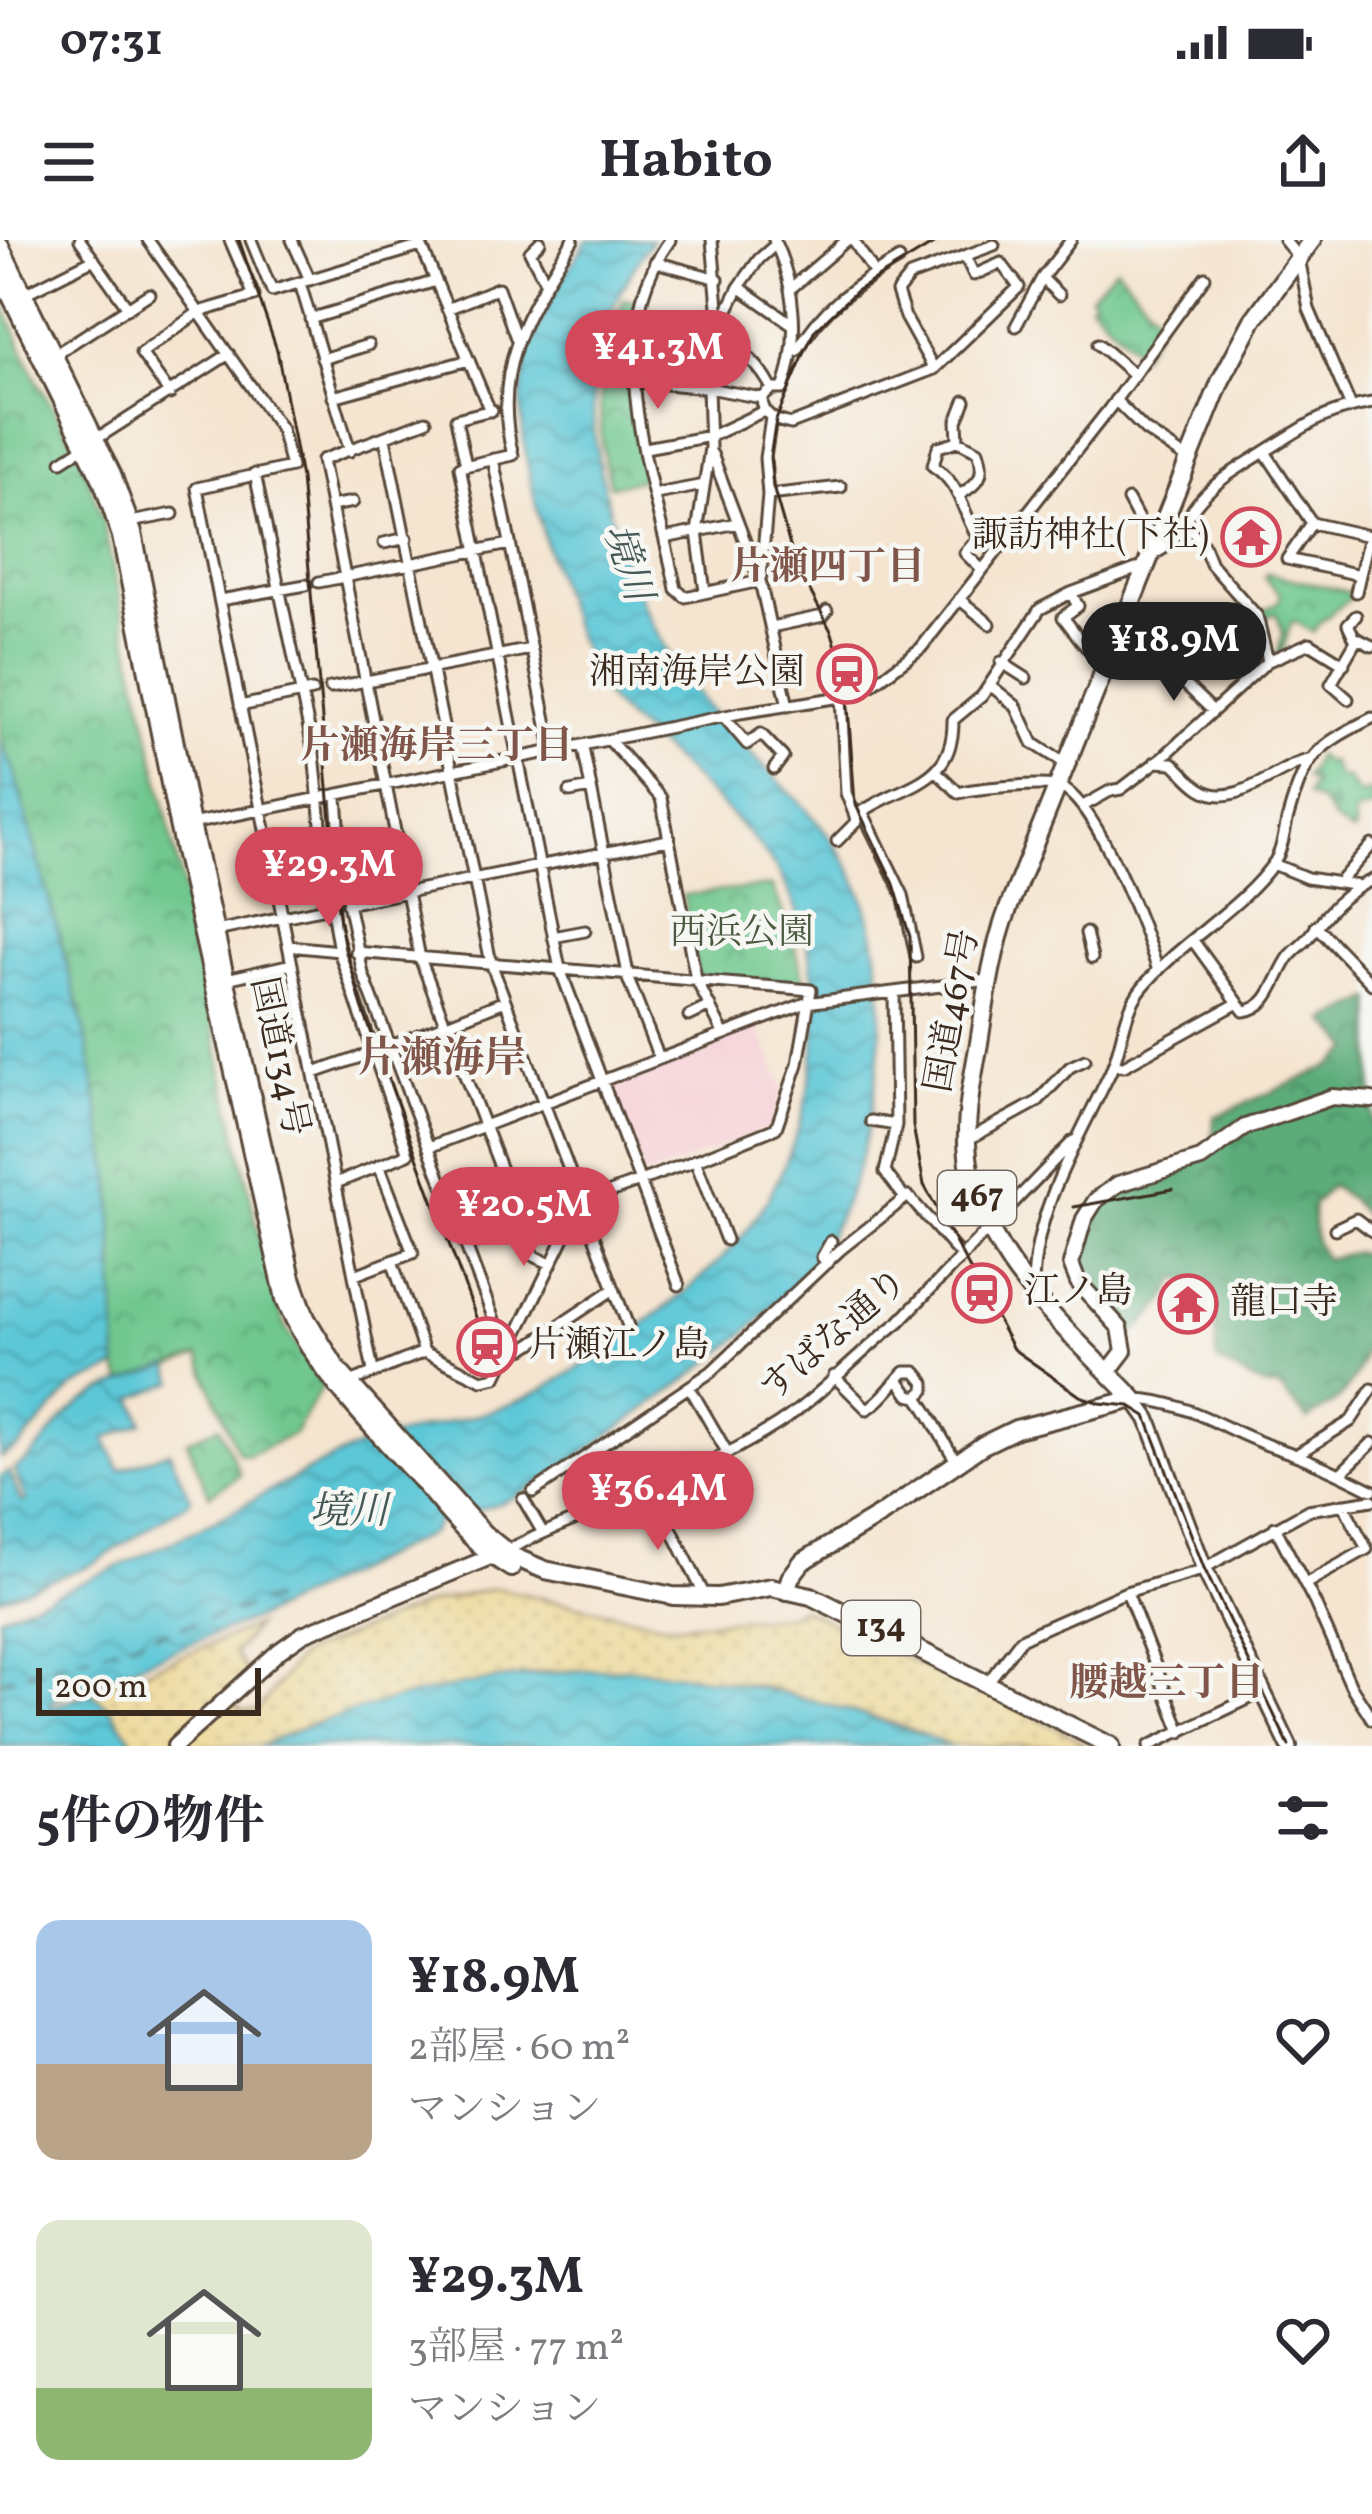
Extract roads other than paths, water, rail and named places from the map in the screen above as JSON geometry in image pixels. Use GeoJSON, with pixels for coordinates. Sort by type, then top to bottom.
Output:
{"type":"FeatureCollection","features":[{"type":"Feature","properties":{"kind":"highway","name":"国道467号"},"geometry":{"type":"LineString","coordinates":[[1133,1399],[1034,1293],[988,1230],[974,1191],[967,1140],[970,1096],[1003,922],[1066,764],[1231,359],[1312,240]]}},
{"type":"Feature","properties":{"kind":"highway","name":"国道134号"},"geometry":{"type":"LineString","coordinates":[[0,246],[92,445],[122,536],[184,824],[296,1295],[317,1341],[343,1385],[465,1521],[499,1554],[543,1580],[672,1606],[719,1606],[787,1592]]}},
{"type":"Feature","properties":{"kind":"highway","name":"国道134号"},"geometry":{"type":"LineString","coordinates":[[0,274],[130,522],[184,824],[216,931],[221,980]]}},
{"type":"Feature","properties":{"kind":"highway"},"geometry":{"type":"LineString","coordinates":[[787,1592],[802,1562],[1016,1429],[1133,1399]]}},
{"type":"Feature","properties":{"kind":"highway","name":"国道134号"},"geometry":{"type":"LineString","coordinates":[[499,1554],[545,1570],[663,1594],[706,1598],[755,1588],[826,1601],[1111,1746]]}},
{"type":"Feature","properties":{"kind":"street"},"geometry":{"type":"LineString","coordinates":[[80,240],[128,308]]}},
{"type":"Feature","properties":{"kind":"street"},"geometry":{"type":"LineString","coordinates":[[148,240],[281,429],[292,467],[197,488],[373,1371]]}},
{"type":"Feature","properties":{"kind":"street"},"geometry":{"type":"LineString","coordinates":[[170,394],[141,353],[199,312],[254,296],[230,240]]}},
{"type":"Feature","properties":{"kind":"street"},"geometry":{"type":"LineString","coordinates":[[251,240],[272,291],[420,243],[490,411]]}},
{"type":"Feature","properties":{"kind":"street"},"geometry":{"type":"LineString","coordinates":[[292,240],[350,451]]}},
{"type":"Feature","properties":{"kind":"street"},"geometry":{"type":"LineString","coordinates":[[573,240],[545,283],[517,342],[503,407],[513,455],[460,466],[560,969],[679,1285]]}},
{"type":"Feature","properties":{"kind":"street"},"geometry":{"type":"LineString","coordinates":[[670,240],[655,262],[639,313],[635,381],[636,415],[678,593],[685,597],[760,581]]}},
{"type":"Feature","properties":{"kind":"street"},"geometry":{"type":"LineString","coordinates":[[705,592],[697,532],[710,442],[708,388],[718,328],[712,240]]}},
{"type":"Feature","properties":{"kind":"street"},"geometry":{"type":"LineString","coordinates":[[790,290],[850,240],[875,274]]}},
{"type":"Feature","properties":{"kind":"street"},"geometry":{"type":"LineString","coordinates":[[1016,326],[1042,278],[1071,240]]}},
{"type":"Feature","properties":{"kind":"street"},"geometry":{"type":"LineString","coordinates":[[1284,240],[1299,258],[1309,309],[1351,407]]}},
{"type":"Feature","properties":{"kind":"street"},"geometry":{"type":"LineString","coordinates":[[718,328],[739,287],[777,241]]}},
{"type":"Feature","properties":{"kind":"street"},"geometry":{"type":"LineString","coordinates":[[777,241],[790,290],[794,356]]}},
{"type":"Feature","properties":{"kind":"street"},"geometry":{"type":"LineString","coordinates":[[539,242],[530,252],[545,283]]}},
{"type":"Feature","properties":{"kind":"street"},"geometry":{"type":"LineString","coordinates":[[934,369],[905,317],[898,292],[910,276],[994,245]]}},
{"type":"Feature","properties":{"kind":"street"},"geometry":{"type":"LineString","coordinates":[[645,448],[710,442],[768,414],[791,424],[934,369],[1019,287],[1001,263],[974,275],[965,256]]}},
{"type":"Feature","properties":{"kind":"street"},"geometry":{"type":"LineString","coordinates":[[24,294],[94,259]]}},
{"type":"Feature","properties":{"kind":"street"},"geometry":{"type":"LineString","coordinates":[[762,398],[772,389],[783,389],[794,356],[820,314],[899,259]]}},
{"type":"Feature","properties":{"kind":"street"},"geometry":{"type":"LineString","coordinates":[[655,262],[718,279]]}},
{"type":"Feature","properties":{"kind":"street"},"geometry":{"type":"LineString","coordinates":[[184,824],[841,697],[872,685],[905,662],[959,599],[1205,277]]}},
{"type":"Feature","properties":{"kind":"street"},"geometry":{"type":"LineString","coordinates":[[1042,278],[1059,295]]}},
{"type":"Feature","properties":{"kind":"street"},"geometry":{"type":"LineString","coordinates":[[310,319],[436,281]]}},
{"type":"Feature","properties":{"kind":"street"},"geometry":{"type":"LineString","coordinates":[[465,282],[472,298]]}},
{"type":"Feature","properties":{"kind":"street"},"geometry":{"type":"LineString","coordinates":[[739,287],[792,324]]}},
{"type":"Feature","properties":{"kind":"street"},"geometry":{"type":"LineString","coordinates":[[447,309],[498,288],[517,342]]}},
{"type":"Feature","properties":{"kind":"street"},"geometry":{"type":"LineString","coordinates":[[54,355],[149,295]]}},
{"type":"Feature","properties":{"kind":"street"},"geometry":{"type":"LineString","coordinates":[[639,313],[718,328],[754,358],[772,389]]}},
{"type":"Feature","properties":{"kind":"street"},"geometry":{"type":"LineString","coordinates":[[1098,344],[1132,374]]}},
{"type":"Feature","properties":{"kind":"street"},"geometry":{"type":"LineString","coordinates":[[322,359],[368,345]]}},
{"type":"Feature","properties":{"kind":"street"},"geometry":{"type":"LineString","coordinates":[[62,461],[229,354]]}},
{"type":"Feature","properties":{"kind":"street"},"geometry":{"type":"LineString","coordinates":[[333,398],[469,360]]}},
{"type":"Feature","properties":{"kind":"street"},"geometry":{"type":"LineString","coordinates":[[635,381],[762,398]]}},
{"type":"Feature","properties":{"kind":"street"},"geometry":{"type":"LineString","coordinates":[[760,581],[768,495],[768,414],[762,398]]}},
{"type":"Feature","properties":{"kind":"street"},"geometry":{"type":"LineString","coordinates":[[1115,400],[1145,430],[1189,460]]}},
{"type":"Feature","properties":{"kind":"street"},"geometry":{"type":"LineString","coordinates":[[958,441],[965,401]]}},
{"type":"Feature","properties":{"kind":"street"},"geometry":{"type":"LineString","coordinates":[[836,842],[872,803],[938,772],[954,743],[953,720],[990,685],[1040,609],[1170,545],[1209,491],[1297,428],[1372,404]]}},
{"type":"Feature","properties":{"kind":"street"},"geometry":{"type":"LineString","coordinates":[[466,465],[456,419],[503,407]]}},
{"type":"Feature","properties":{"kind":"street"},"geometry":{"type":"LineString","coordinates":[[426,422],[322,460],[420,958],[534,1256],[551,1264]]}},
{"type":"Feature","properties":{"kind":"street"},"geometry":{"type":"LineString","coordinates":[[386,438],[491,963],[628,1327]]}},
{"type":"Feature","properties":{"kind":"street"},"geometry":{"type":"LineString","coordinates":[[959,495],[979,484],[982,473],[978,451],[958,441],[938,447],[933,466],[950,476],[959,495],[978,538],[965,553],[982,570]]}},
{"type":"Feature","properties":{"kind":"street"},"geometry":{"type":"LineString","coordinates":[[710,442],[760,581],[788,706]]}},
{"type":"Feature","properties":{"kind":"street"},"geometry":{"type":"LineString","coordinates":[[1265,452],[1312,523],[1369,536],[1356,592]]}},
{"type":"Feature","properties":{"kind":"street"},"geometry":{"type":"LineString","coordinates":[[493,459],[553,754]]}},
{"type":"Feature","properties":{"kind":"street"},"geometry":{"type":"LineString","coordinates":[[255,474],[306,693],[339,951],[408,1154],[335,1183]]}},
{"type":"Feature","properties":{"kind":"street"},"geometry":{"type":"LineString","coordinates":[[656,494],[704,485]]}},
{"type":"Feature","properties":{"kind":"street"},"geometry":{"type":"LineString","coordinates":[[768,495],[841,487]]}},
{"type":"Feature","properties":{"kind":"street"},"geometry":{"type":"LineString","coordinates":[[1128,500],[1152,554]]}},
{"type":"Feature","properties":{"kind":"street"},"geometry":{"type":"LineString","coordinates":[[331,506],[353,502]]}},
{"type":"Feature","properties":{"kind":"street"},"geometry":{"type":"LineString","coordinates":[[130,522],[167,513]]}},
{"type":"Feature","properties":{"kind":"street"},"geometry":{"type":"LineString","coordinates":[[665,538],[737,523]]}},
{"type":"Feature","properties":{"kind":"street"},"geometry":{"type":"LineString","coordinates":[[1185,523],[1203,544],[1211,564],[1257,616],[1268,662]]}},
{"type":"Feature","properties":{"kind":"street"},"geometry":{"type":"LineString","coordinates":[[1312,523],[1287,559],[1360,575]]}},
{"type":"Feature","properties":{"kind":"street"},"geometry":{"type":"LineString","coordinates":[[384,543],[406,538]]}},
{"type":"Feature","properties":{"kind":"street"},"geometry":{"type":"LineString","coordinates":[[319,582],[510,544]]}},
{"type":"Feature","properties":{"kind":"street"},"geometry":{"type":"LineString","coordinates":[[220,600],[305,585]]}},
{"type":"Feature","properties":{"kind":"street"},"geometry":{"type":"LineString","coordinates":[[1071,592],[1078,606],[1063,617],[1086,647]]}},
{"type":"Feature","properties":{"kind":"street"},"geometry":{"type":"LineString","coordinates":[[959,599],[990,624]]}},
{"type":"Feature","properties":{"kind":"street"},"geometry":{"type":"LineString","coordinates":[[771,627],[823,616],[827,611]]}},
{"type":"Feature","properties":{"kind":"street"},"geometry":{"type":"LineString","coordinates":[[1185,684],[1229,645],[1217,615],[1187,636],[1163,665],[1214,711]]}},
{"type":"Feature","properties":{"kind":"street"},"geometry":{"type":"LineString","coordinates":[[1356,616],[1348,624],[1357,639],[1372,646]]}},
{"type":"Feature","properties":{"kind":"street"},"geometry":{"type":"LineString","coordinates":[[1120,632],[1173,655]]}},
{"type":"Feature","properties":{"kind":"street"},"geometry":{"type":"LineString","coordinates":[[1348,699],[1331,684],[1357,639]]}},
{"type":"Feature","properties":{"kind":"street"},"geometry":{"type":"LineString","coordinates":[[1085,805],[1121,789],[1268,662],[1310,643],[1344,664]]}},
{"type":"Feature","properties":{"kind":"street"},"geometry":{"type":"LineString","coordinates":[[330,688],[531,649]]}},
{"type":"Feature","properties":{"kind":"street"},"geometry":{"type":"LineString","coordinates":[[1001,662],[1026,678]]}},
{"type":"Feature","properties":{"kind":"street"},"geometry":{"type":"LineString","coordinates":[[990,685],[1016,706],[1034,743],[1066,764]]}},
{"type":"Feature","properties":{"kind":"street"},"geometry":{"type":"LineString","coordinates":[[240,706],[306,693]]}},
{"type":"Feature","properties":{"kind":"street"},"geometry":{"type":"LineString","coordinates":[[841,697],[845,783],[904,895],[916,957]]}},
{"type":"Feature","properties":{"kind":"street"},"geometry":{"type":"LineString","coordinates":[[721,718],[747,744],[761,734],[783,757],[774,769]]}},
{"type":"Feature","properties":{"kind":"street"},"geometry":{"type":"LineString","coordinates":[[1155,762],[1173,763],[1204,791],[1214,794],[1255,787],[1280,770],[1309,760],[1331,739],[1372,718]]}},
{"type":"Feature","properties":{"kind":"street"},"geometry":{"type":"LineString","coordinates":[[611,742],[661,798],[696,979],[723,1033]]}},
{"type":"Feature","properties":{"kind":"street"},"geometry":{"type":"LineString","coordinates":[[583,748],[627,974],[659,1058]]}},
{"type":"Feature","properties":{"kind":"street"},"geometry":{"type":"LineString","coordinates":[[1034,1293],[1035,1255],[1073,1141],[1113,1065],[1130,1007],[1158,971],[1273,864],[1309,760]]}},
{"type":"Feature","properties":{"kind":"street"},"geometry":{"type":"LineString","coordinates":[[938,772],[959,793],[979,786],[1058,786],[1085,805],[1108,857],[1136,902],[1158,971]]}},
{"type":"Feature","properties":{"kind":"street"},"geometry":{"type":"LineString","coordinates":[[570,792],[591,788]]}},
{"type":"Feature","properties":{"kind":"street"},"geometry":{"type":"LineString","coordinates":[[338,797],[356,952],[507,1354]]}},
{"type":"Feature","properties":{"kind":"street"},"geometry":{"type":"LineString","coordinates":[[347,904],[668,840]]}},
{"type":"Feature","properties":{"kind":"street"},"geometry":{"type":"LineString","coordinates":[[1342,880],[1372,845]]}},
{"type":"Feature","properties":{"kind":"street"},"geometry":{"type":"LineString","coordinates":[[1273,864],[1307,878],[1359,886]]}},
{"type":"Feature","properties":{"kind":"street"},"geometry":{"type":"LineString","coordinates":[[1194,942],[1244,1011],[1257,1009],[1292,953],[1337,902],[1372,880]]}},
{"type":"Feature","properties":{"kind":"street"},"geometry":{"type":"LineString","coordinates":[[216,931],[330,907]]}},
{"type":"Feature","properties":{"kind":"street"},"geometry":{"type":"LineString","coordinates":[[1316,926],[1372,984]]}},
{"type":"Feature","properties":{"kind":"street"},"geometry":{"type":"LineString","coordinates":[[553,938],[585,931]]}},
{"type":"Feature","properties":{"kind":"street"},"geometry":{"type":"LineString","coordinates":[[1086,933],[1093,958]]}},
{"type":"Feature","properties":{"kind":"street"},"geometry":{"type":"LineString","coordinates":[[289,946],[339,951]]}},
{"type":"Feature","properties":{"kind":"street"},"geometry":{"type":"LineString","coordinates":[[356,952],[811,991],[809,1040]]}},
{"type":"Feature","properties":{"kind":"street"},"geometry":{"type":"LineString","coordinates":[[221,980],[292,964]]}},
{"type":"Feature","properties":{"kind":"street"},"geometry":{"type":"LineString","coordinates":[[429,1147],[723,1033],[812,1004],[989,980]]}},
{"type":"Feature","properties":{"kind":"street"},"geometry":{"type":"LineString","coordinates":[[889,992],[896,1125],[885,1172],[905,1198]]}},
{"type":"Feature","properties":{"kind":"street"},"geometry":{"type":"LineString","coordinates":[[391,1046],[506,1001]]}},
{"type":"Feature","properties":{"kind":"street"},"geometry":{"type":"LineString","coordinates":[[1113,1065],[1124,1066],[1238,1003]]}},
{"type":"Feature","properties":{"kind":"street"},"geometry":{"type":"LineString","coordinates":[[466,1246],[776,1128],[812,1004]]}},
{"type":"Feature","properties":{"kind":"street"},"geometry":{"type":"LineString","coordinates":[[688,1016],[710,1006]]}},
{"type":"Feature","properties":{"kind":"street"},"geometry":{"type":"LineString","coordinates":[[314,1073],[373,1053]]}},
{"type":"Feature","properties":{"kind":"street"},"geometry":{"type":"LineString","coordinates":[[967,1140],[1037,1102],[1070,1067],[1085,1060]]}},
{"type":"Feature","properties":{"kind":"street"},"geometry":{"type":"LineString","coordinates":[[1108,1372],[1124,1351],[1123,1334],[1078,1282],[1071,1264],[1084,1219],[1096,1200],[1118,1184],[1201,1160],[1245,1127],[1332,1097],[1372,1100]]}},
{"type":"Feature","properties":{"kind":"street"},"geometry":{"type":"LineString","coordinates":[[871,1121],[896,1125]]}},
{"type":"Feature","properties":{"kind":"street","name":"すばな通り"},"geometry":{"type":"LineString","coordinates":[[499,1554],[727,1452],[813,1399],[899,1322],[1073,1141]]}},
{"type":"Feature","properties":{"kind":"street"},"geometry":{"type":"LineString","coordinates":[[686,1164],[726,1240]]}},
{"type":"Feature","properties":{"kind":"street"},"geometry":{"type":"LineString","coordinates":[[355,1275],[413,1252],[379,1165]]}},
{"type":"Feature","properties":{"kind":"street"},"geometry":{"type":"LineString","coordinates":[[542,1533],[528,1496],[690,1388],[908,1196],[962,1257]]}},
{"type":"Feature","properties":{"kind":"street"},"geometry":{"type":"LineString","coordinates":[[392,1261],[424,1352],[482,1380],[497,1375],[581,1202]]}},
{"type":"Feature","properties":{"kind":"street"},"geometry":{"type":"LineString","coordinates":[[1335,1229],[1355,1219],[1372,1231]]}},
{"type":"Feature","properties":{"kind":"street"},"geometry":{"type":"LineString","coordinates":[[827,1263],[823,1257],[831,1241]]}},
{"type":"Feature","properties":{"kind":"street"},"geometry":{"type":"LineString","coordinates":[[507,1354],[525,1348],[614,1289]]}},
{"type":"Feature","properties":{"kind":"street"},"geometry":{"type":"LineString","coordinates":[[343,1385],[424,1352]]}},
{"type":"Feature","properties":{"kind":"street"},"geometry":{"type":"LineString","coordinates":[[834,1376],[867,1409],[905,1372],[916,1372],[926,1383],[919,1396]]}},
{"type":"Feature","properties":{"kind":"street"},"geometry":{"type":"LineString","coordinates":[[898,1378],[909,1395],[919,1396]]}},
{"type":"Feature","properties":{"kind":"street"},"geometry":{"type":"LineString","coordinates":[[690,1388],[727,1452]]}},
{"type":"Feature","properties":{"kind":"street"},"geometry":{"type":"LineString","coordinates":[[1299,1453],[1351,1421],[1372,1389]]}},
{"type":"Feature","properties":{"kind":"street"},"geometry":{"type":"LineString","coordinates":[[919,1396],[957,1462]]}},
{"type":"Feature","properties":{"kind":"street"},"geometry":{"type":"LineString","coordinates":[[1133,1399],[1159,1399],[1186,1407],[1276,1448],[1299,1453],[1372,1490]]}},
{"type":"Feature","properties":{"kind":"street"},"geometry":{"type":"LineString","coordinates":[[1133,1399],[1148,1419],[1204,1568],[1289,1746]]}},
{"type":"Feature","properties":{"kind":"street"},"geometry":{"type":"LineString","coordinates":[[1340,1474],[1372,1443]]}},
{"type":"Feature","properties":{"kind":"street"},"geometry":{"type":"LineString","coordinates":[[651,1488],[706,1598]]}},
{"type":"Feature","properties":{"kind":"street"},"geometry":{"type":"LineString","coordinates":[[988,1682],[1021,1639],[1127,1592],[1204,1568],[1308,1510],[1372,1500]]}},
{"type":"Feature","properties":{"kind":"street"},"geometry":{"type":"LineString","coordinates":[[1305,1584],[1367,1550],[1343,1504]]}},
{"type":"Feature","properties":{"kind":"street"},"geometry":{"type":"LineString","coordinates":[[1275,1528],[1372,1719]]}},
{"type":"Feature","properties":{"kind":"street"},"geometry":{"type":"LineString","coordinates":[[175,1746],[303,1634],[499,1554]]}},
{"type":"Feature","properties":{"kind":"street"},"geometry":{"type":"LineString","coordinates":[[1127,1592],[1190,1746]]}},
{"type":"Feature","properties":{"kind":"street"},"geometry":{"type":"LineString","coordinates":[[1149,1746],[1263,1692]]}},
{"type":"Feature","properties":{"kind":"water","name":"境川"},"geometry":{"type":"Polygon","coordinates":[[[587,240],[652,240],[611,311],[594,381],[597,453],[632,580],[664,646],[692,687],[837,847],[868,914],[880,986],[879,1056],[868,1127],[847,1196],[807,1268],[758,1322],[701,1369],[541,1483],[509,1500],[437,1522],[431,1533],[262,1616],[50,1702],[52,1707],[91,1692],[137,1746],[0,1746],[0,1616],[163,1546],[357,1448],[481,1414],[552,1384],[634,1330],[717,1263],[757,1216],[796,1136],[808,1093],[815,1005],[799,919],[782,878],[757,843],[610,702],[578,640],[536,505],[522,422],[525,371],[545,312],[587,240]]]}},
{"type":"Feature","properties":{"kind":"water"},"geometry":{"type":"Polygon","coordinates":[[[0,741],[13,767],[85,1030],[112,1183],[117,1368],[73,1387],[20,1446],[0,1458],[0,741]]]}},
{"type":"Feature","properties":{"kind":"water"},"geometry":{"type":"Polygon","coordinates":[[[169,1366],[175,1382],[134,1398],[143,1423],[105,1439],[120,1470],[169,1451],[191,1500],[92,1565],[0,1598],[0,1476],[9,1472],[21,1502],[26,1501],[14,1469],[66,1416],[95,1395],[169,1366]]]}},
{"type":"Feature","properties":{"kind":"water"},"geometry":{"type":"Polygon","coordinates":[[[628,1668],[793,1696],[952,1746],[260,1746],[349,1713],[441,1689],[628,1668]]]}},
{"type":"Feature","properties":{"kind":"tram line"},"geometry":{"type":"LineString","coordinates":[[940,240],[856,291],[814,331],[776,420],[770,457],[773,487],[794,560],[839,656],[855,803],[894,884],[910,937],[913,1126],[924,1185],[1013,1349],[1080,1396],[1130,1406],[1146,1416],[1204,1568],[1289,1746]]}},
{"type":"Feature","properties":{"kind":"railway"},"geometry":{"type":"LineString","coordinates":[[239,240],[277,350],[301,478],[340,925],[362,1007],[480,1328]]}},
{"type":"Feature","properties":{"kind":"railway"},"geometry":{"type":"LineString","coordinates":[[1074,1207],[1173,1189]]}},
{"type":"Feature","properties":{"kind":"place","name":"諏訪神社(下社)"},"geometry":{"type":"Point","coordinates":[1251,537]}},
{"type":"Feature","properties":{"kind":"place","name":"湘南海岸公園"},"geometry":{"type":"Point","coordinates":[847,674]}},
{"type":"Feature","properties":{"kind":"place","name":"江ノ島"},"geometry":{"type":"Point","coordinates":[982,1293]}},
{"type":"Feature","properties":{"kind":"place","name":"龍口寺"},"geometry":{"type":"Point","coordinates":[1188,1304]}},
{"type":"Feature","properties":{"kind":"place","name":"片瀬江ノ島"},"geometry":{"type":"Point","coordinates":[487,1347]}},
{"type":"Feature","properties":{"kind":"district","name":"片瀬四丁目"},"geometry":{"type":"Point","coordinates":[828,569]}},
{"type":"Feature","properties":{"kind":"district","name":"片瀬海岸三丁目"},"geometry":{"type":"Point","coordinates":[437,748]}},
{"type":"Feature","properties":{"kind":"district","name":"片瀬海岸"},"geometry":{"type":"Point","coordinates":[442,1060]}},
{"type":"Feature","properties":{"kind":"district","name":"腰越三丁目"},"geometry":{"type":"Point","coordinates":[1167,1685]}},
{"type":"Feature","properties":{"kind":"park label","name":"西浜公園"},"geometry":{"type":"Point","coordinates":[742,934]}}]}
